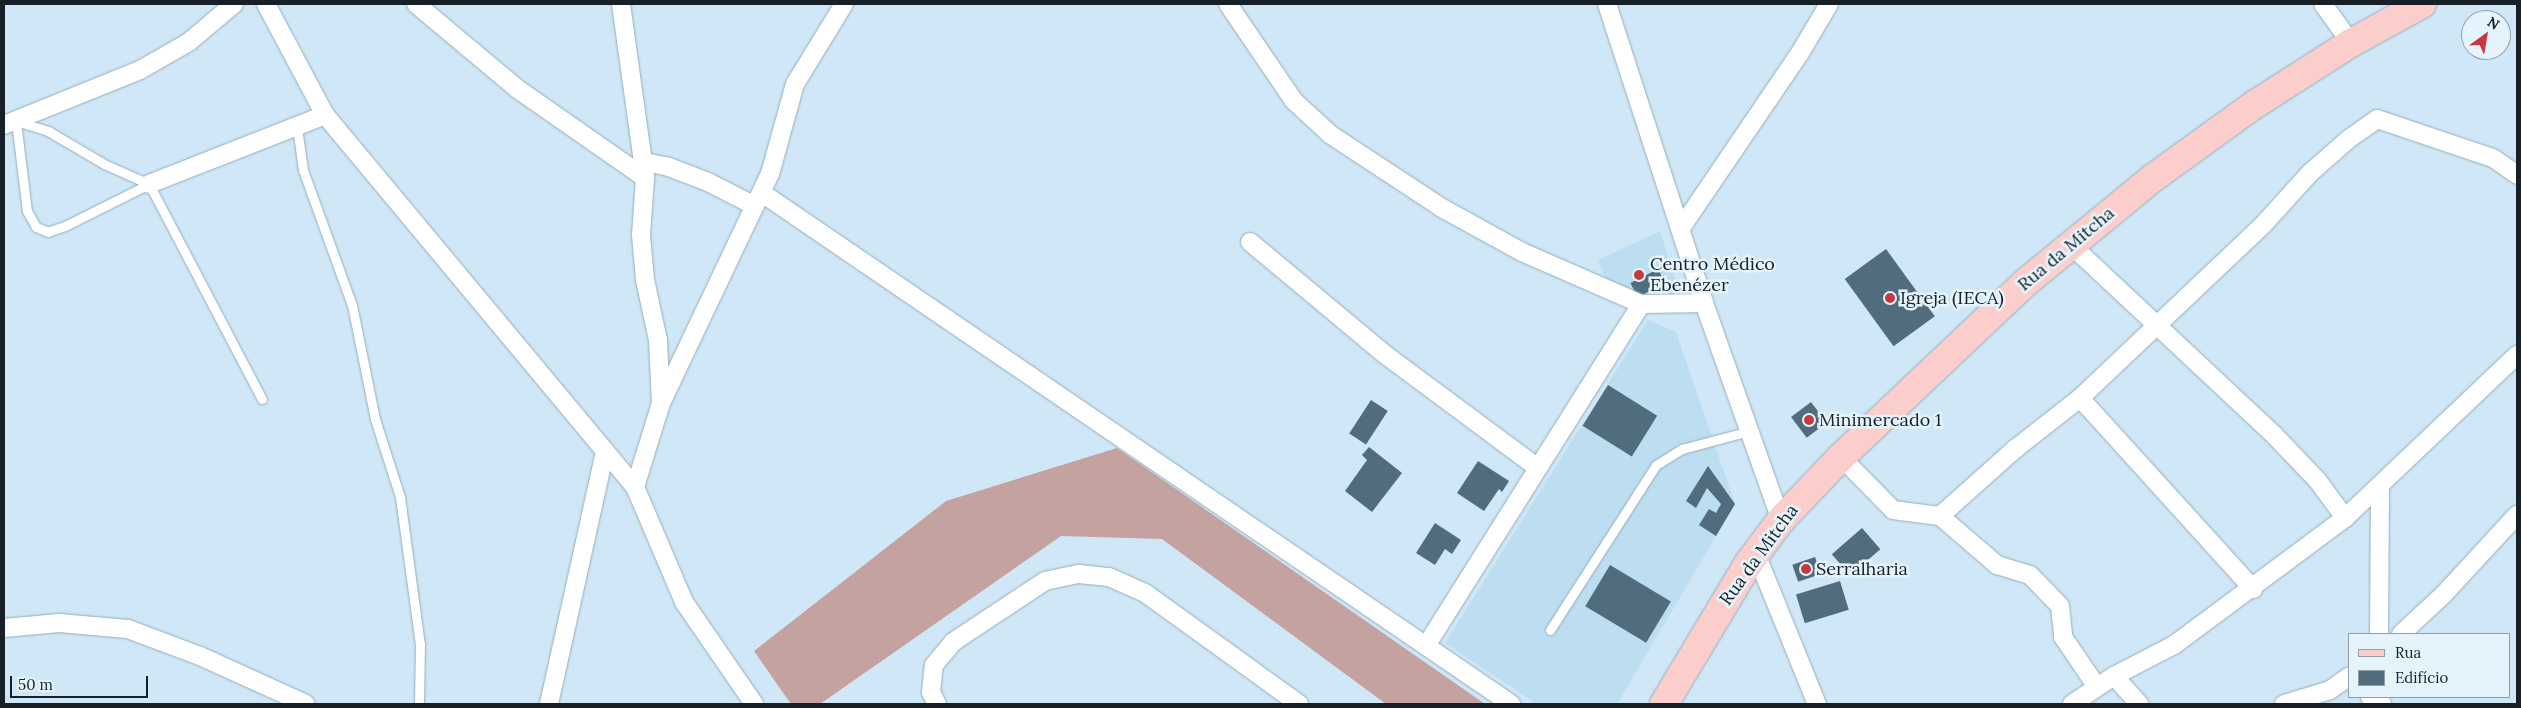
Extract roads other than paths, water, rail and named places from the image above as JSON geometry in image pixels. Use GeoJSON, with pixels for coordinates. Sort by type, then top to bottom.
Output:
{"type":"FeatureCollection","features":[{"type":"Feature","properties":{"kind":"main road","name":"Rua da Mitcha"},"geometry":{"type":"LineString","coordinates":[[1664,704],[1756,554],[1781,520],[1841,457],[2069,244],[2247,110],[2351,43],[2422,4]]}},
{"type":"Feature","properties":{"kind":"street"},"geometry":{"type":"LineString","coordinates":[[10,123],[140,70],[190,42],[234,4]]}},
{"type":"Feature","properties":{"kind":"street"},"geometry":{"type":"LineString","coordinates":[[266,4],[325,114],[634,487],[684,602],[754,704]]}},
{"type":"Feature","properties":{"kind":"street"},"geometry":{"type":"LineString","coordinates":[[416,4],[519,90],[644,170],[669,167],[758,199],[1511,704]]}},
{"type":"Feature","properties":{"kind":"street"},"geometry":{"type":"LineString","coordinates":[[621,4],[644,170],[641,235],[645,280],[658,340],[661,403]]}},
{"type":"Feature","properties":{"kind":"street"},"geometry":{"type":"LineString","coordinates":[[634,487],[661,403],[770,174],[795,84],[844,4]]}},
{"type":"Feature","properties":{"kind":"street"},"geometry":{"type":"LineString","coordinates":[[1228,4],[1294,100],[1331,135],[1458,217],[1522,252],[1641,304],[1704,303]]}},
{"type":"Feature","properties":{"kind":"street"},"geometry":{"type":"LineString","coordinates":[[1607,4],[1704,303],[1781,520]]}},
{"type":"Feature","properties":{"kind":"street"},"geometry":{"type":"LineString","coordinates":[[1681,228],[1800,53],[1829,4]]}},
{"type":"Feature","properties":{"kind":"street"},"geometry":{"type":"LineString","coordinates":[[2323,4],[2351,43]]}},
{"type":"Feature","properties":{"kind":"street"},"geometry":{"type":"LineString","coordinates":[[149,184],[297,127],[325,114]]}},
{"type":"Feature","properties":{"kind":"street"},"geometry":{"type":"LineString","coordinates":[[1940,516],[2014,449],[2080,398],[2262,226],[2310,173],[2350,138],[2378,119],[2493,158],[2517,175]]}},
{"type":"Feature","properties":{"kind":"street"},"geometry":{"type":"LineString","coordinates":[[1250,242],[1412,376],[1538,468]]}},
{"type":"Feature","properties":{"kind":"street"},"geometry":{"type":"LineString","coordinates":[[2069,244],[2275,436],[2318,481],[2345,518]]}},
{"type":"Feature","properties":{"kind":"street"},"geometry":{"type":"LineString","coordinates":[[1426,646],[1641,304]]}},
{"type":"Feature","properties":{"kind":"street"},"geometry":{"type":"LineString","coordinates":[[2072,704],[2114,676],[2174,645],[2253,589],[2345,518],[2517,355]]}},
{"type":"Feature","properties":{"kind":"street"},"geometry":{"type":"LineString","coordinates":[[2080,398],[2253,589]]}},
{"type":"Feature","properties":{"kind":"street"},"geometry":{"type":"LineString","coordinates":[[550,704],[605,452]]}},
{"type":"Feature","properties":{"kind":"street"},"geometry":{"type":"LineString","coordinates":[[1841,457],[1894,510],[1940,516],[1997,565],[2030,575],[2060,606],[2063,637],[2097,687]]}},
{"type":"Feature","properties":{"kind":"street"},"geometry":{"type":"LineString","coordinates":[[2380,485],[2380,633]]}},
{"type":"Feature","properties":{"kind":"street"},"geometry":{"type":"LineString","coordinates":[[2402,633],[2444,594],[2517,515]]}},
{"type":"Feature","properties":{"kind":"street"},"geometry":{"type":"LineString","coordinates":[[1756,554],[1817,704]]}},
{"type":"Feature","properties":{"kind":"street"},"geometry":{"type":"LineString","coordinates":[[937,704],[931,692],[934,665],[953,642],[1044,582],[1078,574],[1109,577],[1145,593],[1299,704]]}},
{"type":"Feature","properties":{"kind":"street"},"geometry":{"type":"LineString","coordinates":[[4,628],[59,623],[128,628],[200,656],[306,704]]}},
{"type":"Feature","properties":{"kind":"street"},"geometry":{"type":"LineString","coordinates":[[2114,676],[2139,704]]}},
{"type":"Feature","properties":{"kind":"street"},"geometry":{"type":"LineString","coordinates":[[2284,704],[2330,690],[2348,677]]}},
{"type":"Feature","properties":{"kind":"lane"},"geometry":{"type":"LineString","coordinates":[[149,184],[65,226],[48,232],[36,227],[27,211],[10,123],[48,131],[104,164],[149,184],[262,399]]}},
{"type":"Feature","properties":{"kind":"lane"},"geometry":{"type":"LineString","coordinates":[[297,127],[303,170],[352,305],[374,419],[400,497],[420,644],[419,704]]}},
{"type":"Feature","properties":{"kind":"lane"},"geometry":{"type":"LineString","coordinates":[[1550,630],[1656,465],[1682,449],[1749,430]]}},
{"type":"Feature","properties":{"kind":"place","name":"Centro Médico Ebenézer"},"geometry":{"type":"Point","coordinates":[1639,275]}},
{"type":"Feature","properties":{"kind":"place","name":"Igreja (IECA)"},"geometry":{"type":"Point","coordinates":[1890,298]}},
{"type":"Feature","properties":{"kind":"place","name":"Minimercado 1"},"geometry":{"type":"Point","coordinates":[1809,420]}},
{"type":"Feature","properties":{"kind":"place","name":"Serralharia"},"geometry":{"type":"Point","coordinates":[1806,569]}}]}
